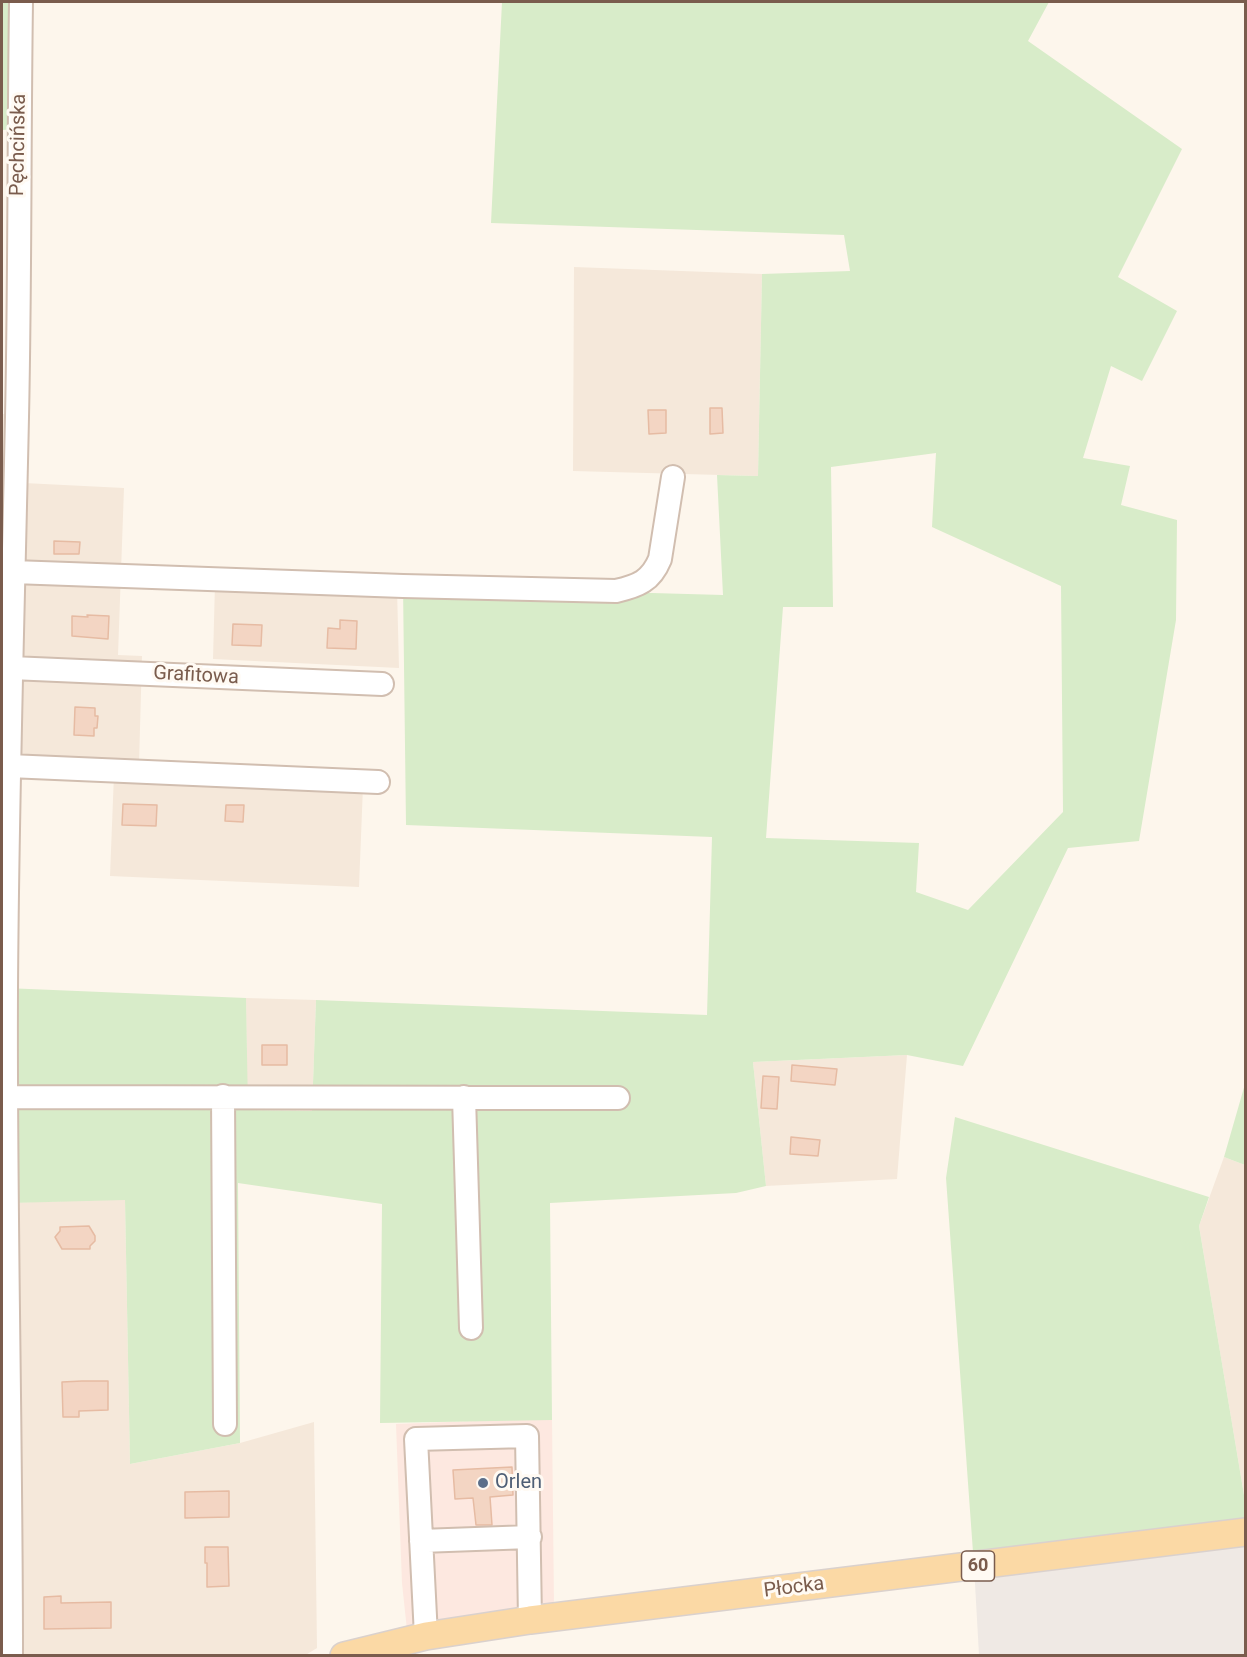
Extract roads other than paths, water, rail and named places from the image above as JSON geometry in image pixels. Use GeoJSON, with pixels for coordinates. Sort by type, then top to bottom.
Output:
{"type":"FeatureCollection","features":[{"type":"Feature","properties":{"kind":"main road","name":"Płocka"},"geometry":{"type":"LineString","coordinates":[[344,1656],[426,1636],[530,1620],[1245,1532]]}},
{"type":"Feature","properties":{"kind":"street","name":"Pęchcińska"},"geometry":{"type":"LineString","coordinates":[[10,1656],[6,1487],[7,1097],[4,917],[17,414],[21,2]]}},
{"type":"Feature","properties":{"kind":"street"},"geometry":{"type":"LineString","coordinates":[[13,572],[616,591],[633,587],[655,572],[660,559],[674,477]]}},
{"type":"Feature","properties":{"kind":"street","name":"Grafitowa"},"geometry":{"type":"LineString","coordinates":[[11,668],[382,684]]}},
{"type":"Feature","properties":{"kind":"street"},"geometry":{"type":"LineString","coordinates":[[9,766],[378,782]]}},
{"type":"Feature","properties":{"kind":"street"},"geometry":{"type":"LineString","coordinates":[[223,1096],[225,1424]]}},
{"type":"Feature","properties":{"kind":"street"},"geometry":{"type":"LineString","coordinates":[[7,1097],[618,1098]]}},
{"type":"Feature","properties":{"kind":"street"},"geometry":{"type":"LineString","coordinates":[[464,1097],[471,1328]]}},
{"type":"Feature","properties":{"kind":"street"},"geometry":{"type":"LineString","coordinates":[[426,1636],[416,1439],[526,1436],[530,1537],[530,1620]]}},
{"type":"Feature","properties":{"kind":"street"},"geometry":{"type":"LineString","coordinates":[[421,1541],[530,1537]]}},
{"type":"Feature","properties":{"kind":"place","name":"Orlen"},"geometry":{"type":"Point","coordinates":[483,1483]}}]}
